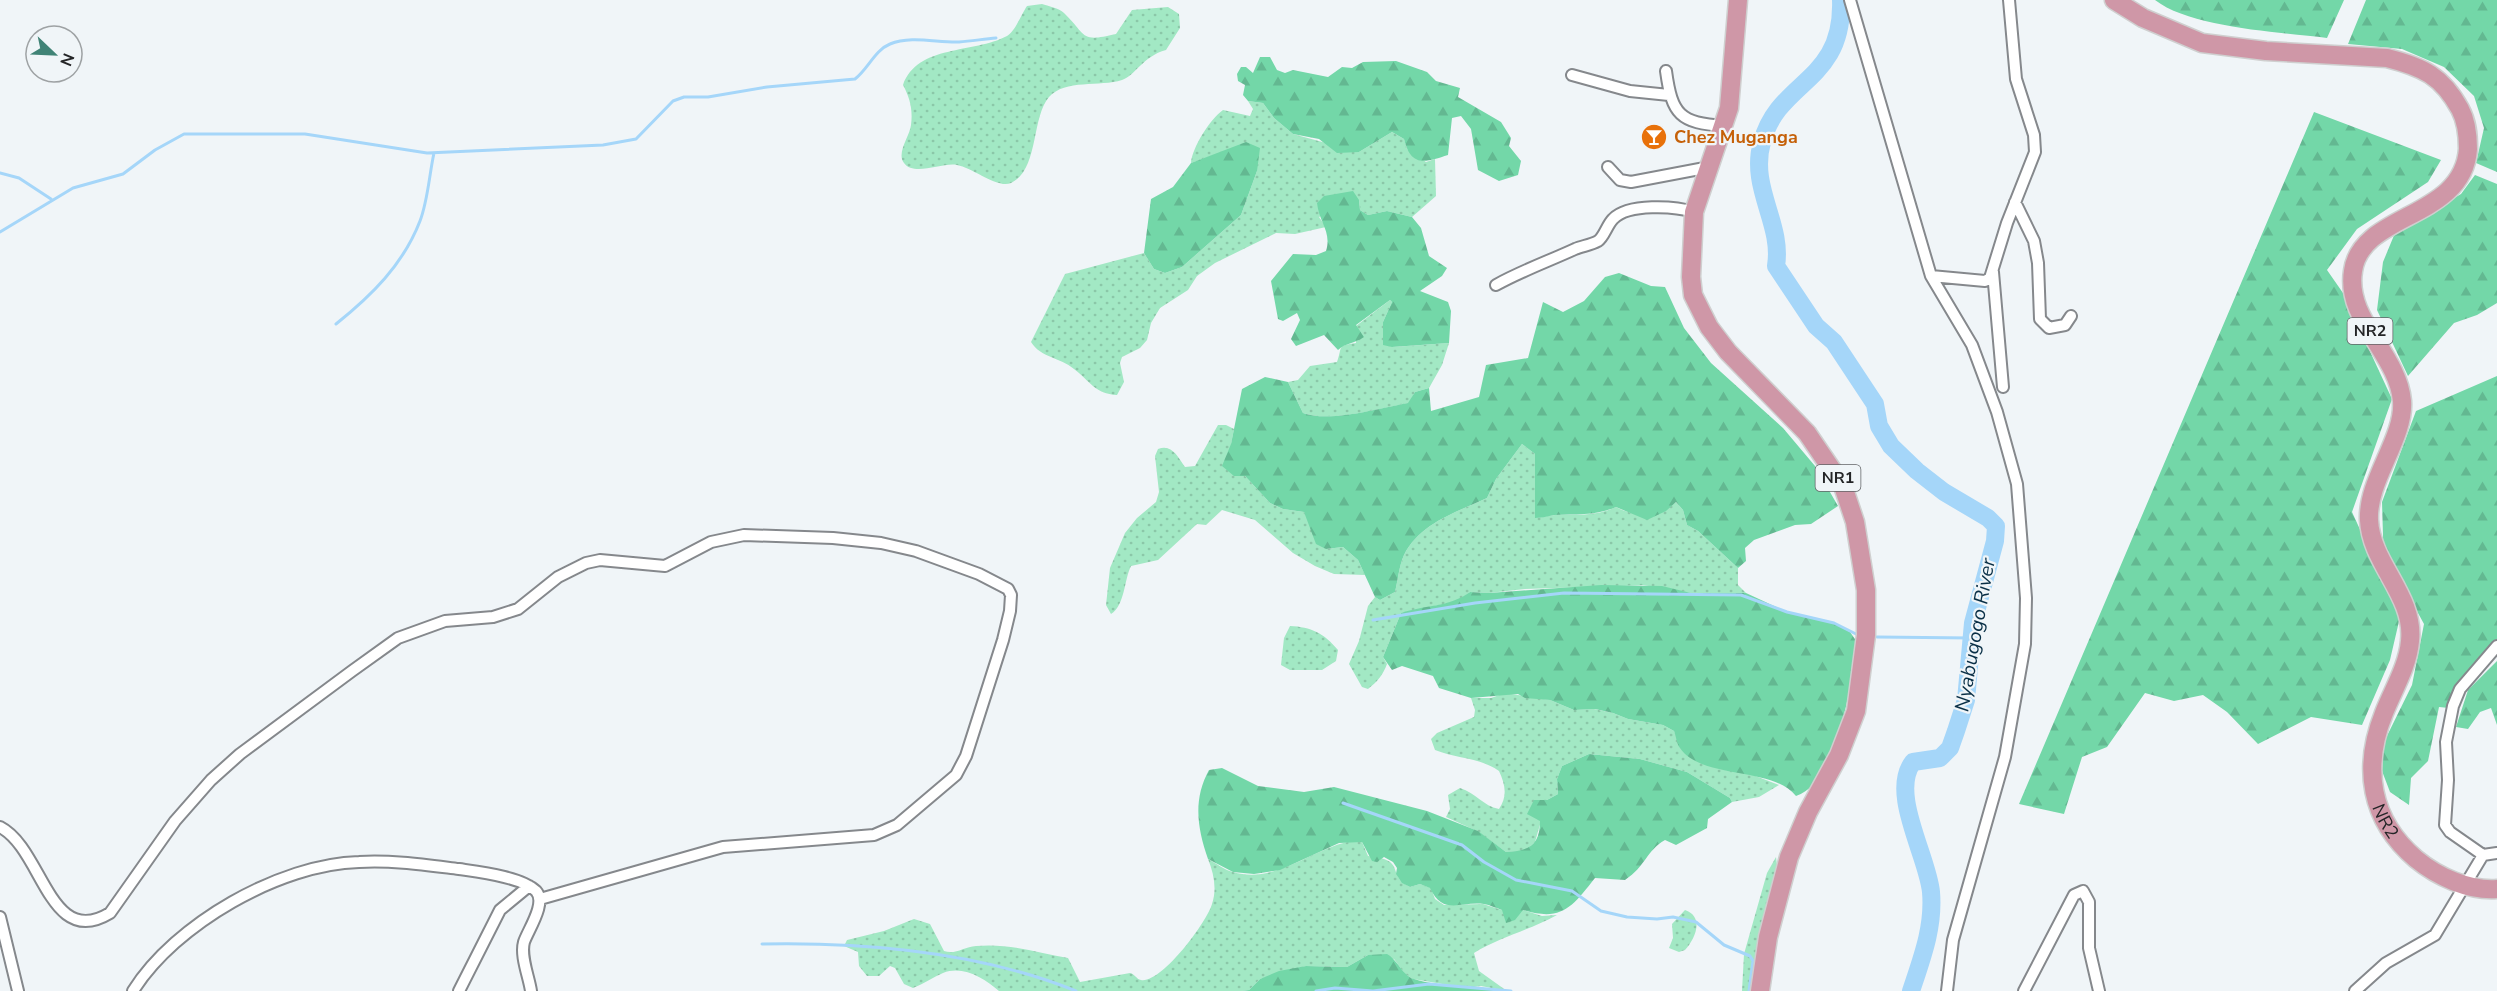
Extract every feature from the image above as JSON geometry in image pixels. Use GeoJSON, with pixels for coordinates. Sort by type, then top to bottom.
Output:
{"type":"FeatureCollection","features":[{"type":"Feature","properties":{"kind":"highway","name":"NR1"},"geometry":{"type":"LineString","coordinates":[[1738,0],[1729,108],[1694,212],[1691,278],[1699,310],[1728,352],[1807,433],[1843,486],[1855,522],[1866,590],[1866,635],[1856,711],[1839,755],[1808,812],[1789,857],[1768,937],[1760,991]]}},
{"type":"Feature","properties":{"kind":"highway","name":"NR2"},"geometry":{"type":"LineString","coordinates":[[2114,0],[2143,18],[2202,43],[2266,51],[2387,58],[2405,62],[2439,79],[2448,88],[2464,116],[2467,127],[2467,158],[2457,183],[2441,197],[2385,230],[2361,249],[2353,270],[2352,282],[2356,301],[2391,368],[2402,403],[2400,420],[2370,498],[2369,522],[2374,549],[2402,600],[2411,632],[2408,656],[2377,733],[2370,777],[2384,819],[2398,841],[2433,872],[2467,885],[2497,889]]}},
{"type":"Feature","properties":{"kind":"street"},"geometry":{"type":"LineString","coordinates":[[1850,0],[1931,276],[1972,345],[1997,412],[2017,484],[2026,598],[2025,644],[2014,718],[1988,822],[1953,940],[1947,991]]}},
{"type":"Feature","properties":{"kind":"street"},"geometry":{"type":"LineString","coordinates":[[1931,276],[1985,281],[1993,271],[2015,202],[2033,161],[2035,144],[2016,80],[2009,0]]}},
{"type":"Feature","properties":{"kind":"street"},"geometry":{"type":"LineString","coordinates":[[1666,71],[1673,106],[1684,119],[1700,125],[1724,126]]}},
{"type":"Feature","properties":{"kind":"street"},"geometry":{"type":"LineString","coordinates":[[1572,75],[1630,91],[1669,95]]}},
{"type":"Feature","properties":{"kind":"street"},"geometry":{"type":"LineString","coordinates":[[1608,167],[1620,180],[1631,182],[1710,167]]}},
{"type":"Feature","properties":{"kind":"street"},"geometry":{"type":"LineString","coordinates":[[2015,202],[2034,241],[2038,263],[2040,319],[2049,328],[2065,325],[2072,316]]}},
{"type":"Feature","properties":{"kind":"street"},"geometry":{"type":"LineString","coordinates":[[1496,285],[1518,273],[1599,241],[1615,216],[1627,211],[1656,208],[1694,212]]}},
{"type":"Feature","properties":{"kind":"street"},"geometry":{"type":"LineString","coordinates":[[1993,271],[2003,387]]}},
{"type":"Feature","properties":{"kind":"street"},"geometry":{"type":"LineString","coordinates":[[0,827],[21,843],[59,911],[83,921],[96,922],[110,913],[175,821],[211,780],[240,754],[352,671],[398,638],[445,621],[493,617],[518,609],[558,577],[586,563],[600,560],[665,566],[711,542],[744,534],[833,538],[881,543],[916,551],[979,574],[1008,589],[1011,596],[1010,611],[1003,640],[966,756],[956,775],[897,825],[874,835],[723,847],[540,898]]}},
{"type":"Feature","properties":{"kind":"street"},"geometry":{"type":"LineString","coordinates":[[2497,646],[2460,689],[2453,705],[2446,742],[2448,780],[2445,825],[2450,832],[2483,855],[2497,853]]}},
{"type":"Feature","properties":{"kind":"street"},"geometry":{"type":"LineString","coordinates":[[2355,991],[2386,963],[2435,935],[2483,855]]}},
{"type":"Feature","properties":{"kind":"street"},"geometry":{"type":"LineString","coordinates":[[133,991],[150,967],[187,933],[225,905],[259,888],[324,867],[358,861],[420,864],[489,873],[529,886],[538,892],[540,898],[523,945],[531,991]]}},
{"type":"Feature","properties":{"kind":"street"},"geometry":{"type":"LineString","coordinates":[[459,991],[500,910],[529,886]]}},
{"type":"Feature","properties":{"kind":"street"},"geometry":{"type":"LineString","coordinates":[[2024,991],[2074,895],[2083,891],[2089,902],[2089,948],[2099,991]]}},
{"type":"Feature","properties":{"kind":"street"},"geometry":{"type":"LineString","coordinates":[[0,917],[18,991]]}},
{"type":"Feature","properties":{"kind":"green space"},"geometry":{"type":"Polygon","coordinates":[[[2155,0],[2344,0],[2327,38],[2213,23],[2190,17],[2155,0]]]}},
{"type":"Feature","properties":{"kind":"green space"},"geometry":{"type":"Polygon","coordinates":[[[2366,0],[2497,0],[2497,172],[2476,163],[2484,128],[2474,96],[2444,67],[2402,49],[2348,44],[2366,0]]]}},
{"type":"Feature","properties":{"kind":"green space"},"geometry":{"type":"Polygon","coordinates":[[[1042,4],[1062,11],[1081,32],[1089,37],[1116,34],[1132,10],[1168,7],[1179,14],[1180,28],[1166,50],[1145,61],[1127,78],[1064,88],[1049,97],[1039,117],[1031,156],[1020,176],[1011,183],[992,181],[957,165],[915,169],[904,163],[902,149],[910,129],[912,114],[903,85],[910,72],[934,56],[993,42],[1007,36],[1016,27],[1027,6],[1042,4]]]}},
{"type":"Feature","properties":{"kind":"green space"},"geometry":{"type":"Polygon","coordinates":[[[1260,57],[1270,57],[1277,70],[1285,73],[1293,70],[1328,77],[1342,67],[1352,68],[1363,62],[1396,61],[1427,72],[1436,81],[1460,88],[1458,97],[1501,122],[1511,138],[1509,146],[1521,161],[1518,175],[1499,181],[1478,170],[1471,129],[1461,116],[1452,118],[1448,155],[1426,161],[1415,159],[1404,139],[1392,132],[1359,152],[1337,153],[1319,139],[1293,134],[1274,118],[1263,103],[1248,101],[1243,95],[1245,85],[1238,81],[1237,74],[1241,67],[1246,67],[1253,73],[1260,57]]]}},
{"type":"Feature","properties":{"kind":"green space"},"geometry":{"type":"Polygon","coordinates":[[[1248,101],[1263,103],[1274,118],[1293,134],[1359,152],[1392,132],[1404,139],[1407,149],[1426,162],[1435,159],[1436,196],[1412,217],[1387,211],[1368,215],[1360,210],[1359,200],[1319,217],[1326,227],[1295,234],[1276,233],[1215,263],[1197,276],[1188,290],[1160,308],[1151,323],[1147,340],[1140,348],[1122,357],[1120,363],[1124,382],[1117,395],[1103,392],[1069,365],[1035,347],[1031,342],[1065,274],[1144,253],[1154,269],[1165,273],[1182,267],[1241,215],[1257,171],[1214,155],[1191,163],[1198,142],[1218,114],[1223,110],[1250,116],[1253,109],[1248,101]]]}},
{"type":"Feature","properties":{"kind":"green space"},"geometry":{"type":"Polygon","coordinates":[[[2314,112],[2441,160],[2428,182],[2357,229],[2327,270],[2343,293],[2392,399],[2352,512],[2400,617],[2390,660],[2362,725],[2311,717],[2258,744],[2227,712],[2203,695],[2174,701],[2145,693],[2107,747],[2082,757],[2064,814],[2019,804],[2314,112]]]}},
{"type":"Feature","properties":{"kind":"green space"},"geometry":{"type":"Polygon","coordinates":[[[1246,142],[1260,148],[1257,171],[1241,215],[1182,267],[1165,273],[1154,269],[1144,253],[1151,199],[1173,187],[1191,163],[1246,142]]]}},
{"type":"Feature","properties":{"kind":"green space"},"geometry":{"type":"Polygon","coordinates":[[[2475,175],[2497,184],[2497,303],[2477,315],[2454,323],[2408,376],[2377,310],[2383,262],[2395,233],[2461,194],[2475,175]]]}},
{"type":"Feature","properties":{"kind":"green space"},"geometry":{"type":"Polygon","coordinates":[[[1353,191],[1359,200],[1360,210],[1368,215],[1387,211],[1412,217],[1421,228],[1429,256],[1447,268],[1442,276],[1420,291],[1448,302],[1451,311],[1449,343],[1392,347],[1383,345],[1383,322],[1392,302],[1390,300],[1356,325],[1364,337],[1338,350],[1324,335],[1296,346],[1291,339],[1300,320],[1297,313],[1283,321],[1278,319],[1271,281],[1293,254],[1316,255],[1326,251],[1326,232],[1317,203],[1324,196],[1353,191]]]}},
{"type":"Feature","properties":{"kind":"green space"},"geometry":{"type":"Polygon","coordinates":[[[1619,273],[1651,286],[1665,287],[1684,328],[1711,363],[1783,428],[1815,466],[1838,506],[1811,524],[1795,525],[1754,540],[1745,548],[1746,561],[1738,568],[1698,531],[1687,525],[1683,510],[1676,502],[1666,511],[1647,520],[1616,507],[1593,513],[1535,518],[1535,454],[1522,444],[1496,479],[1487,498],[1440,520],[1411,544],[1402,559],[1395,592],[1380,600],[1375,597],[1358,560],[1343,547],[1326,549],[1316,544],[1304,512],[1283,509],[1270,503],[1245,476],[1234,476],[1222,466],[1231,444],[1242,389],[1265,377],[1288,382],[1303,413],[1314,416],[1355,414],[1408,403],[1415,392],[1429,388],[1431,411],[1479,397],[1486,365],[1528,358],[1543,302],[1563,312],[1584,301],[1605,277],[1619,273]]]}},
{"type":"Feature","properties":{"kind":"green space"},"geometry":{"type":"Polygon","coordinates":[[[1390,300],[1392,302],[1383,322],[1393,347],[1449,343],[1442,365],[1429,388],[1415,392],[1409,403],[1370,411],[1341,416],[1314,416],[1303,413],[1288,382],[1298,380],[1310,366],[1337,362],[1343,346],[1356,343],[1356,326],[1390,300]]]}},
{"type":"Feature","properties":{"kind":"green space"},"geometry":{"type":"Polygon","coordinates":[[[2497,376],[2497,642],[2449,708],[2439,707],[2428,761],[2411,778],[2409,805],[2390,792],[2382,771],[2384,742],[2412,685],[2424,624],[2406,591],[2384,569],[2382,502],[2416,411],[2497,376]]]}},
{"type":"Feature","properties":{"kind":"green space"},"geometry":{"type":"Polygon","coordinates":[[[1218,425],[1226,425],[1234,429],[1231,444],[1245,476],[1270,503],[1283,509],[1304,512],[1326,549],[1343,547],[1358,560],[1365,575],[1334,574],[1315,566],[1293,553],[1255,520],[1222,510],[1206,525],[1197,524],[1158,560],[1131,566],[1122,599],[1111,614],[1106,605],[1110,568],[1125,533],[1137,518],[1156,502],[1159,492],[1155,456],[1158,449],[1171,450],[1185,467],[1195,466],[1218,425]]]}},
{"type":"Feature","properties":{"kind":"green space"},"geometry":{"type":"Polygon","coordinates":[[[1522,444],[1535,454],[1536,518],[1552,515],[1593,514],[1616,507],[1638,514],[1646,514],[1670,507],[1676,502],[1683,510],[1687,525],[1698,531],[1738,568],[1738,585],[1746,593],[1691,593],[1643,585],[1470,592],[1458,601],[1401,613],[1383,657],[1387,664],[1384,672],[1368,689],[1362,687],[1349,664],[1359,641],[1368,606],[1375,597],[1380,600],[1395,592],[1404,555],[1420,535],[1440,520],[1487,498],[1496,479],[1522,444]]]}},
{"type":"Feature","properties":{"kind":"green space"},"geometry":{"type":"Polygon","coordinates":[[[1601,585],[1662,586],[1691,593],[1746,593],[1787,612],[1834,623],[1850,632],[1857,642],[1847,704],[1832,752],[1823,772],[1810,787],[1796,796],[1771,780],[1704,765],[1690,758],[1679,747],[1674,731],[1663,725],[1628,719],[1595,709],[1574,710],[1550,700],[1525,698],[1518,694],[1471,698],[1439,688],[1433,676],[1402,666],[1392,670],[1383,657],[1401,613],[1410,610],[1445,603],[1470,592],[1489,593],[1601,585]]]}},
{"type":"Feature","properties":{"kind":"green space"},"geometry":{"type":"Polygon","coordinates":[[[1290,626],[1311,630],[1328,639],[1338,650],[1336,661],[1322,670],[1290,670],[1281,665],[1284,638],[1290,626]]]}},
{"type":"Feature","properties":{"kind":"green space"},"geometry":{"type":"Polygon","coordinates":[[[2497,661],[2497,725],[2491,708],[2480,712],[2468,729],[2456,727],[2468,690],[2497,661]]]}},
{"type":"Feature","properties":{"kind":"green space"},"geometry":{"type":"Polygon","coordinates":[[[1505,693],[1550,700],[1574,710],[1594,709],[1628,719],[1663,725],[1674,731],[1679,741],[1725,770],[1745,772],[1779,785],[1759,797],[1732,802],[1730,798],[1687,772],[1640,759],[1589,754],[1562,766],[1557,779],[1558,794],[1547,800],[1535,842],[1525,851],[1506,852],[1477,831],[1446,817],[1450,809],[1448,795],[1460,788],[1499,809],[1505,790],[1499,771],[1484,763],[1435,750],[1431,739],[1437,733],[1474,717],[1475,710],[1471,698],[1491,698],[1505,693]]]}},
{"type":"Feature","properties":{"kind":"green space"},"geometry":{"type":"Polygon","coordinates":[[[1589,754],[1640,759],[1687,772],[1730,798],[1732,802],[1708,819],[1707,828],[1676,845],[1665,840],[1659,844],[1625,880],[1595,878],[1580,897],[1565,909],[1547,914],[1523,910],[1515,920],[1506,923],[1502,910],[1484,904],[1446,905],[1435,897],[1430,888],[1420,884],[1410,887],[1402,883],[1396,874],[1397,868],[1393,862],[1384,857],[1377,862],[1372,861],[1362,842],[1339,843],[1280,870],[1254,874],[1233,872],[1208,859],[1201,836],[1198,814],[1204,781],[1209,770],[1222,768],[1258,786],[1304,792],[1334,787],[1427,811],[1478,831],[1506,852],[1521,850],[1531,846],[1538,836],[1540,821],[1527,814],[1534,800],[1547,800],[1558,794],[1557,779],[1562,766],[1589,754]]]}},
{"type":"Feature","properties":{"kind":"green space"},"geometry":{"type":"Polygon","coordinates":[[[1353,841],[1362,842],[1368,856],[1380,858],[1392,864],[1399,877],[1410,887],[1420,884],[1431,888],[1435,899],[1444,905],[1483,904],[1502,910],[1523,910],[1542,916],[1557,915],[1474,953],[1479,971],[1507,991],[1481,986],[1466,988],[1413,979],[1405,974],[1394,959],[1368,955],[1347,967],[1306,966],[1260,979],[1249,990],[1241,991],[999,991],[980,977],[958,971],[943,973],[913,988],[904,984],[895,968],[890,966],[879,976],[867,976],[859,966],[858,952],[844,946],[847,940],[884,931],[914,919],[930,924],[944,951],[952,952],[988,945],[1011,947],[1068,958],[1080,982],[1130,973],[1141,980],[1150,979],[1182,950],[1208,913],[1214,898],[1215,887],[1208,859],[1233,872],[1249,875],[1279,869],[1323,850],[1353,841]]]}},
{"type":"Feature","properties":{"kind":"green space"},"geometry":{"type":"Polygon","coordinates":[[[1776,857],[1777,865],[1766,906],[1752,991],[1742,991],[1744,954],[1767,873],[1776,857]]]}},
{"type":"Feature","properties":{"kind":"green space"},"geometry":{"type":"Polygon","coordinates":[[[1685,910],[1695,918],[1696,928],[1689,945],[1685,950],[1679,952],[1669,948],[1673,938],[1672,924],[1685,910]]]}},
{"type":"Feature","properties":{"kind":"green space"},"geometry":{"type":"Polygon","coordinates":[[[1387,954],[1414,979],[1435,984],[1498,991],[1241,991],[1249,990],[1260,979],[1279,971],[1306,966],[1347,967],[1368,955],[1387,954]]]}},
{"type":"Feature","properties":{"kind":"waterway","name":"Nyabugogo River"},"geometry":{"type":"LineString","coordinates":[[1841,0],[1839,27],[1832,48],[1822,65],[1795,91],[1770,121],[1762,142],[1759,159],[1760,175],[1775,235],[1776,266],[1816,326],[1834,342],[1875,404],[1879,426],[1891,446],[1917,471],[1944,492],[1988,518],[1996,526],[1995,541],[1973,623],[1966,700],[1950,748],[1940,758],[1913,762],[1907,775],[1905,790],[1907,808],[1931,892],[1931,918],[1911,991]]}},
{"type":"Feature","properties":{"kind":"waterway"},"geometry":{"type":"LineString","coordinates":[[0,232],[73,188],[123,174],[155,150],[184,134],[305,134],[427,153],[603,145],[636,139],[673,101],[684,97],[708,97],[767,87],[855,79],[880,51],[898,41],[959,42],[996,38]]}},
{"type":"Feature","properties":{"kind":"waterway"},"geometry":{"type":"LineString","coordinates":[[336,324],[373,291],[405,252],[423,213],[434,153]]}},
{"type":"Feature","properties":{"kind":"waterway"},"geometry":{"type":"LineString","coordinates":[[0,173],[19,178],[51,199]]}},
{"type":"Feature","properties":{"kind":"waterway"},"geometry":{"type":"LineString","coordinates":[[1373,620],[1475,603],[1564,593],[1741,595],[1787,612],[1834,623],[1858,635]]}},
{"type":"Feature","properties":{"kind":"waterway"},"geometry":{"type":"LineString","coordinates":[[1877,637],[1971,638]]}},
{"type":"Feature","properties":{"kind":"waterway"},"geometry":{"type":"LineString","coordinates":[[1343,803],[1462,845],[1484,862],[1516,880],[1572,891],[1601,911],[1627,917],[1657,919],[1673,917],[1696,922],[1724,945],[1750,956],[1753,961],[1749,991]]}},
{"type":"Feature","properties":{"kind":"waterway"},"geometry":{"type":"LineString","coordinates":[[762,944],[841,945],[922,952],[1001,967],[1076,991]]}},
{"type":"Feature","properties":{"kind":"waterway"},"geometry":{"type":"LineString","coordinates":[[1316,991],[1335,988],[1373,991],[1429,984],[1511,991]]}},
{"type":"Feature","properties":{"kind":"place","name":"Chez Muganga"},"geometry":{"type":"Point","coordinates":[1654,137]}}]}
